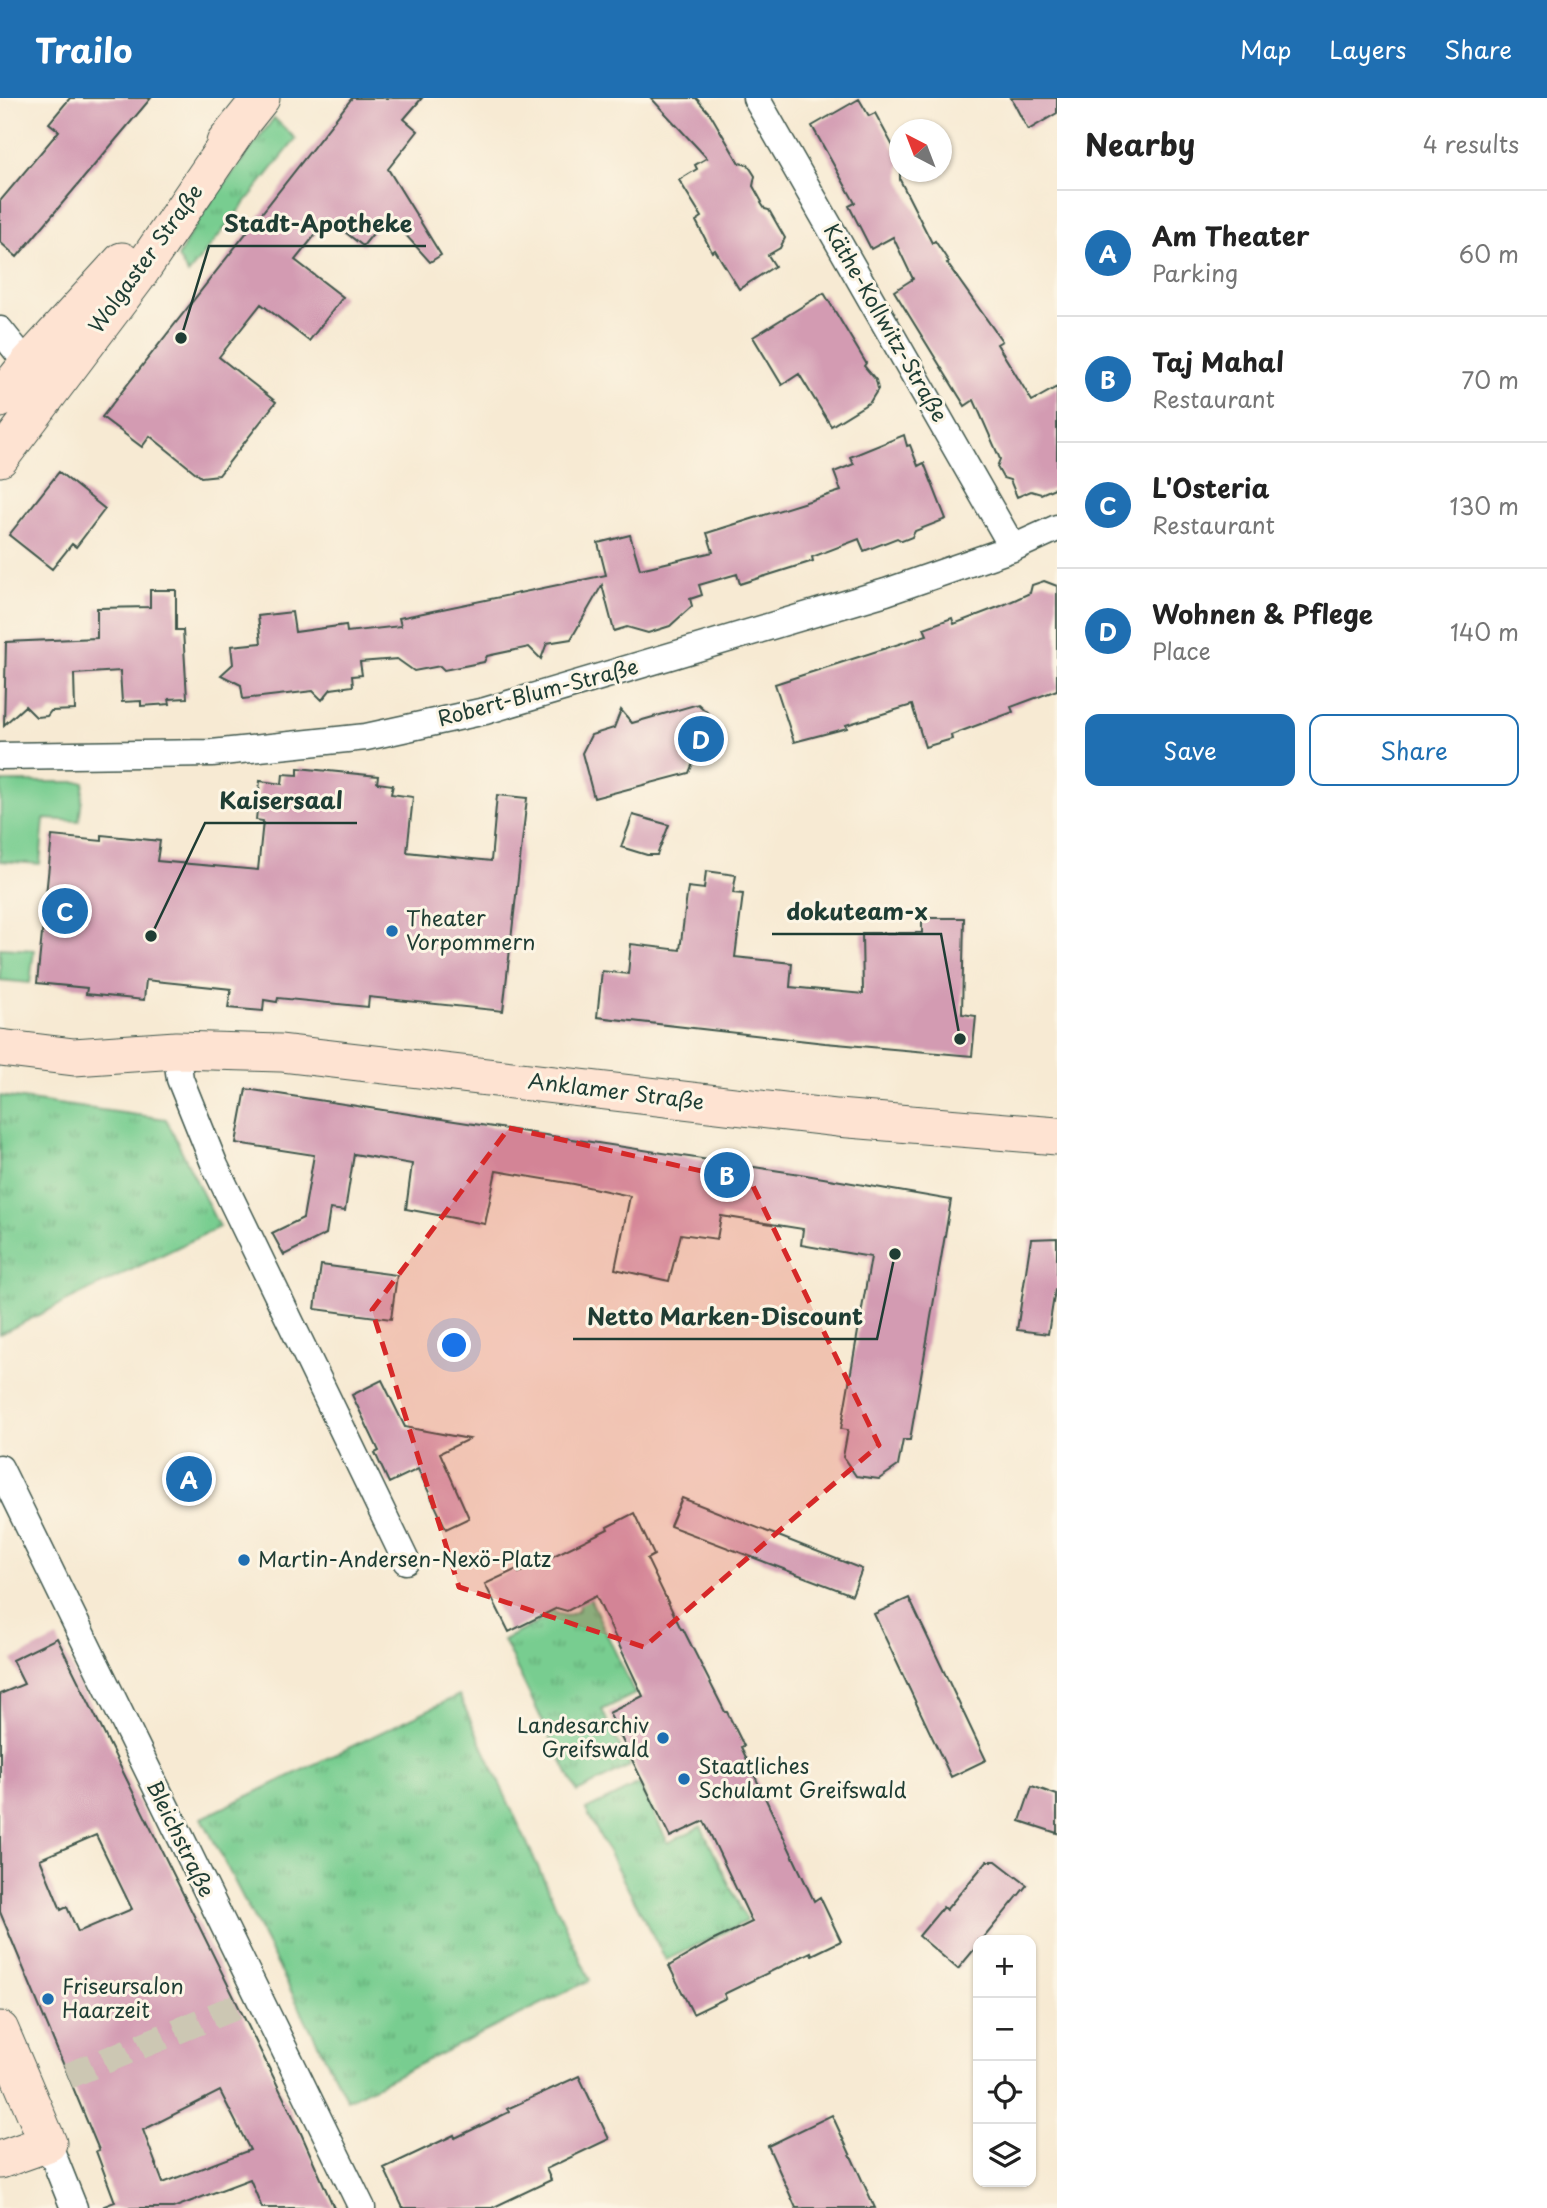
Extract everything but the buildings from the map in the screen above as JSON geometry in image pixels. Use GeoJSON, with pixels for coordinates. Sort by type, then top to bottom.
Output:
{"type":"FeatureCollection","features":[{"type":"Feature","properties":{"kind":"main road","name":"Wolgaster Straße"},"geometry":{"type":"LineString","coordinates":[[0,458],[38,377],[147,235],[251,111]]}},
{"type":"Feature","properties":{"kind":"main road","name":"Wolgaster Straße"},"geometry":{"type":"LineString","coordinates":[[0,399],[38,377]]}},
{"type":"Feature","properties":{"kind":"main road","name":"Anklamer Straße"},"geometry":{"type":"LineString","coordinates":[[0,1022],[84,1032],[176,1050]]}},
{"type":"Feature","properties":{"kind":"main road","name":"Anklamer Straße"},"geometry":{"type":"LineString","coordinates":[[0,1048],[74,1057],[176,1050],[281,1053],[837,1118],[1057,1136]]}},
{"type":"Feature","properties":{"kind":"main road"},"geometry":{"type":"LineString","coordinates":[[0,2030],[48,2143],[0,2160]]}},
{"type":"Feature","properties":{"kind":"street","name":"Käthe-Kollwitz-Straße"},"geometry":{"type":"LineString","coordinates":[[756,98],[1013,548]]}},
{"type":"Feature","properties":{"kind":"street"},"geometry":{"type":"LineString","coordinates":[[0,330],[38,377]]}},
{"type":"Feature","properties":{"kind":"street","name":"Robert-Blum-Straße"},"geometry":{"type":"LineString","coordinates":[[0,756],[212,753],[366,737],[485,711],[886,592],[1013,548],[1057,528]]}},
{"type":"Feature","properties":{"kind":"street"},"geometry":{"type":"LineString","coordinates":[[176,1050],[180,1079],[215,1166],[406,1561]]}},
{"type":"Feature","properties":{"kind":"street","name":"Bleichstraße"},"geometry":{"type":"LineString","coordinates":[[0,1468],[362,2208]]}},
{"type":"Feature","properties":{"kind":"street"},"geometry":{"type":"LineString","coordinates":[[48,2143],[74,2208]]}},
{"type":"Feature","properties":{"kind":"highlighted area"},"geometry":{"type":"Polygon","coordinates":[[[509,1128],[751,1182],[879,1445],[644,1647],[459,1587],[372,1310],[509,1128]]]}},
{"type":"Feature","properties":{"kind":"green space"},"geometry":{"type":"Polygon","coordinates":[[[274,118],[296,139],[188,274],[178,257],[197,221],[274,118]]]}},
{"type":"Feature","properties":{"kind":"green space"},"geometry":{"type":"Polygon","coordinates":[[[1,782],[84,782],[79,821],[44,819],[40,864],[0,861],[1,782]]]}},
{"type":"Feature","properties":{"kind":"green space"},"geometry":{"type":"Polygon","coordinates":[[[0,948],[34,950],[30,983],[0,980],[0,948]]]}},
{"type":"Feature","properties":{"kind":"green space"},"geometry":{"type":"Polygon","coordinates":[[[0,1096],[166,1119],[219,1227],[0,1334],[0,1096]]]}},
{"type":"Feature","properties":{"kind":"green space"},"geometry":{"type":"Polygon","coordinates":[[[587,1592],[635,1694],[602,1710],[630,1766],[577,1792],[503,1640],[545,1619],[543,1613],[553,1608],[555,1613],[567,1616],[578,1611],[580,1601],[587,1592]]]}},
{"type":"Feature","properties":{"kind":"green space"},"geometry":{"type":"Polygon","coordinates":[[[459,1695],[590,1980],[347,2100],[202,1818],[459,1695]]]}},
{"type":"Feature","properties":{"kind":"green space"},"geometry":{"type":"Polygon","coordinates":[[[639,1784],[668,1843],[701,1826],[747,1921],[666,1960],[586,1810],[639,1784]]]}},
{"type":"Feature","properties":{"kind":"tunnel"},"geometry":{"type":"LineString","coordinates":[[68,2076],[238,2006]]}},
{"type":"Feature","properties":{"kind":"place","name":"Stadt-Apotheke"},"geometry":{"type":"Point","coordinates":[181,338]}},
{"type":"Feature","properties":{"kind":"place","name":"Wohnen & Pflege"},"geometry":{"type":"Point","coordinates":[701,739]}},
{"type":"Feature","properties":{"kind":"place","name":"L'Osteria"},"geometry":{"type":"Point","coordinates":[65,911]}},
{"type":"Feature","properties":{"kind":"place","name":"Theater Vorpommern"},"geometry":{"type":"Point","coordinates":[392,931]}},
{"type":"Feature","properties":{"kind":"place","name":"Kaisersaal"},"geometry":{"type":"Point","coordinates":[151,936]}},
{"type":"Feature","properties":{"kind":"place","name":"dokuteam-x"},"geometry":{"type":"Point","coordinates":[960,1039]}},
{"type":"Feature","properties":{"kind":"place","name":"Taj Mahal"},"geometry":{"type":"Point","coordinates":[727,1175]}},
{"type":"Feature","properties":{"kind":"place","name":"Netto Marken-Discount"},"geometry":{"type":"Point","coordinates":[895,1254]}},
{"type":"Feature","properties":{"kind":"place","name":"Am Theater"},"geometry":{"type":"Point","coordinates":[189,1479]}},
{"type":"Feature","properties":{"kind":"place","name":"Martin-Andersen-Nexö-Platz"},"geometry":{"type":"Point","coordinates":[244,1560]}},
{"type":"Feature","properties":{"kind":"place","name":"Landesarchiv Greifswald"},"geometry":{"type":"Point","coordinates":[663,1738]}},
{"type":"Feature","properties":{"kind":"place","name":"Staatliches Schulamt Greifswald"},"geometry":{"type":"Point","coordinates":[684,1779]}},
{"type":"Feature","properties":{"kind":"place","name":"Friseursalon Haarzeit"},"geometry":{"type":"Point","coordinates":[48,1999]}}]}
